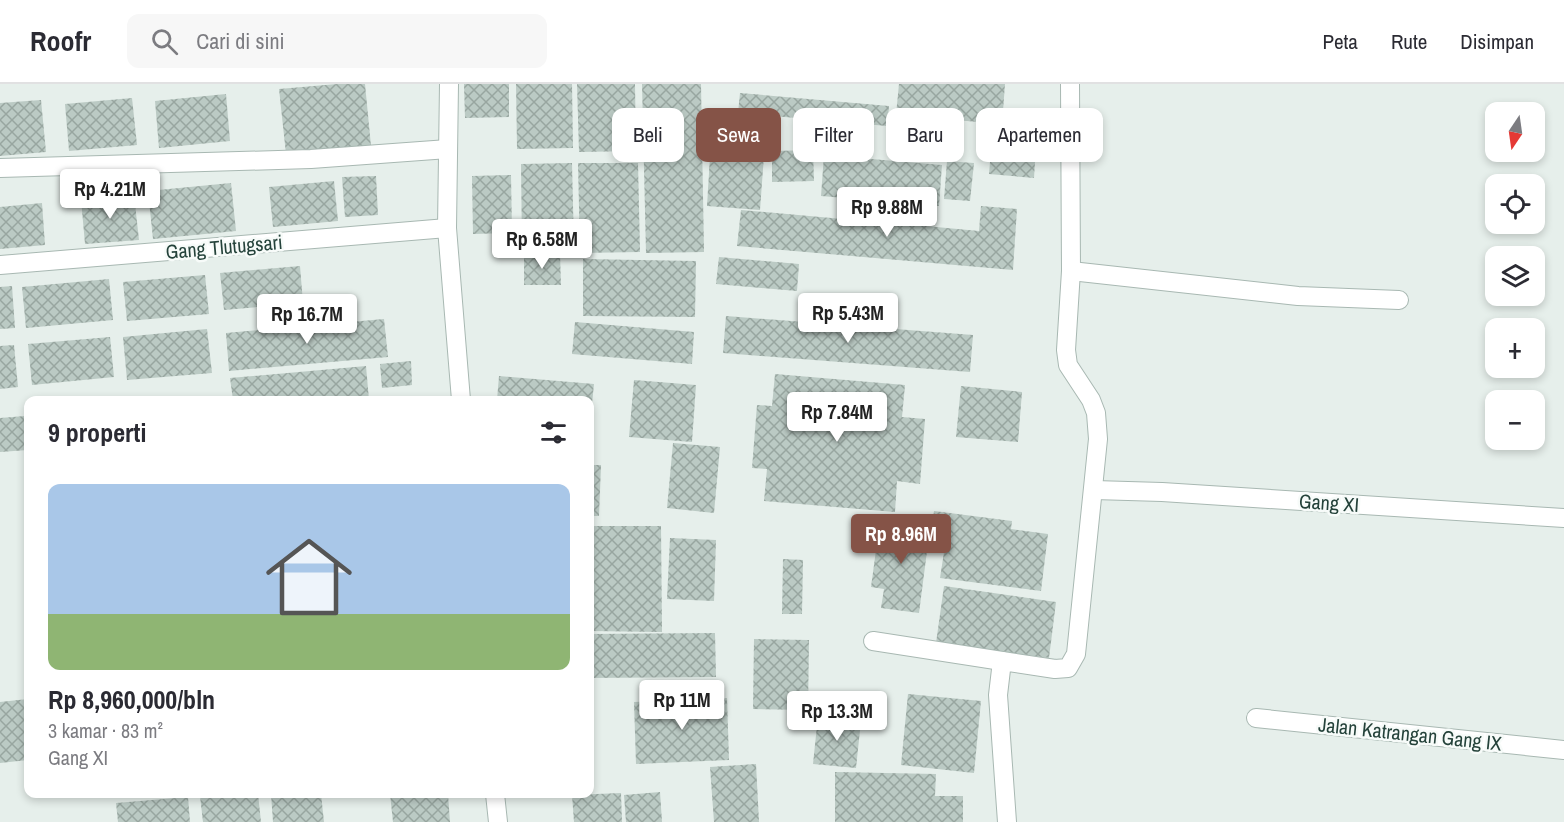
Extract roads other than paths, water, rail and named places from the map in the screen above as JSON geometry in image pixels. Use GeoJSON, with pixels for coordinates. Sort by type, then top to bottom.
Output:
{"type":"FeatureCollection","features":[{"type":"Feature","properties":{"kind":"street"},"geometry":{"type":"LineString","coordinates":[[449,84],[447,228],[461,396]]}},
{"type":"Feature","properties":{"kind":"street"},"geometry":{"type":"LineString","coordinates":[[873,641],[1055,669],[1068,668],[1076,654],[1098,439],[1096,413],[1091,400],[1068,365],[1066,350],[1071,272],[1070,84]]}},
{"type":"Feature","properties":{"kind":"street"},"geometry":{"type":"LineString","coordinates":[[0,168],[311,159],[448,149]]}},
{"type":"Feature","properties":{"kind":"street","name":"Gang Tlutugsari"},"geometry":{"type":"LineString","coordinates":[[0,265],[447,228]]}},
{"type":"Feature","properties":{"kind":"street"},"geometry":{"type":"LineString","coordinates":[[1071,272],[1298,296],[1399,300]]}},
{"type":"Feature","properties":{"kind":"street","name":"Gang XI"},"geometry":{"type":"LineString","coordinates":[[1094,490],[1162,492],[1564,518]]}},
{"type":"Feature","properties":{"kind":"street"},"geometry":{"type":"LineString","coordinates":[[1002,661],[998,695],[1007,822]]}},
{"type":"Feature","properties":{"kind":"street","name":"Jalan Katrangan Gang IX"},"geometry":{"type":"LineString","coordinates":[[1256,718],[1564,750]]}},
{"type":"Feature","properties":{"kind":"street"},"geometry":{"type":"LineString","coordinates":[[495,798],[498,822]]}}]}
